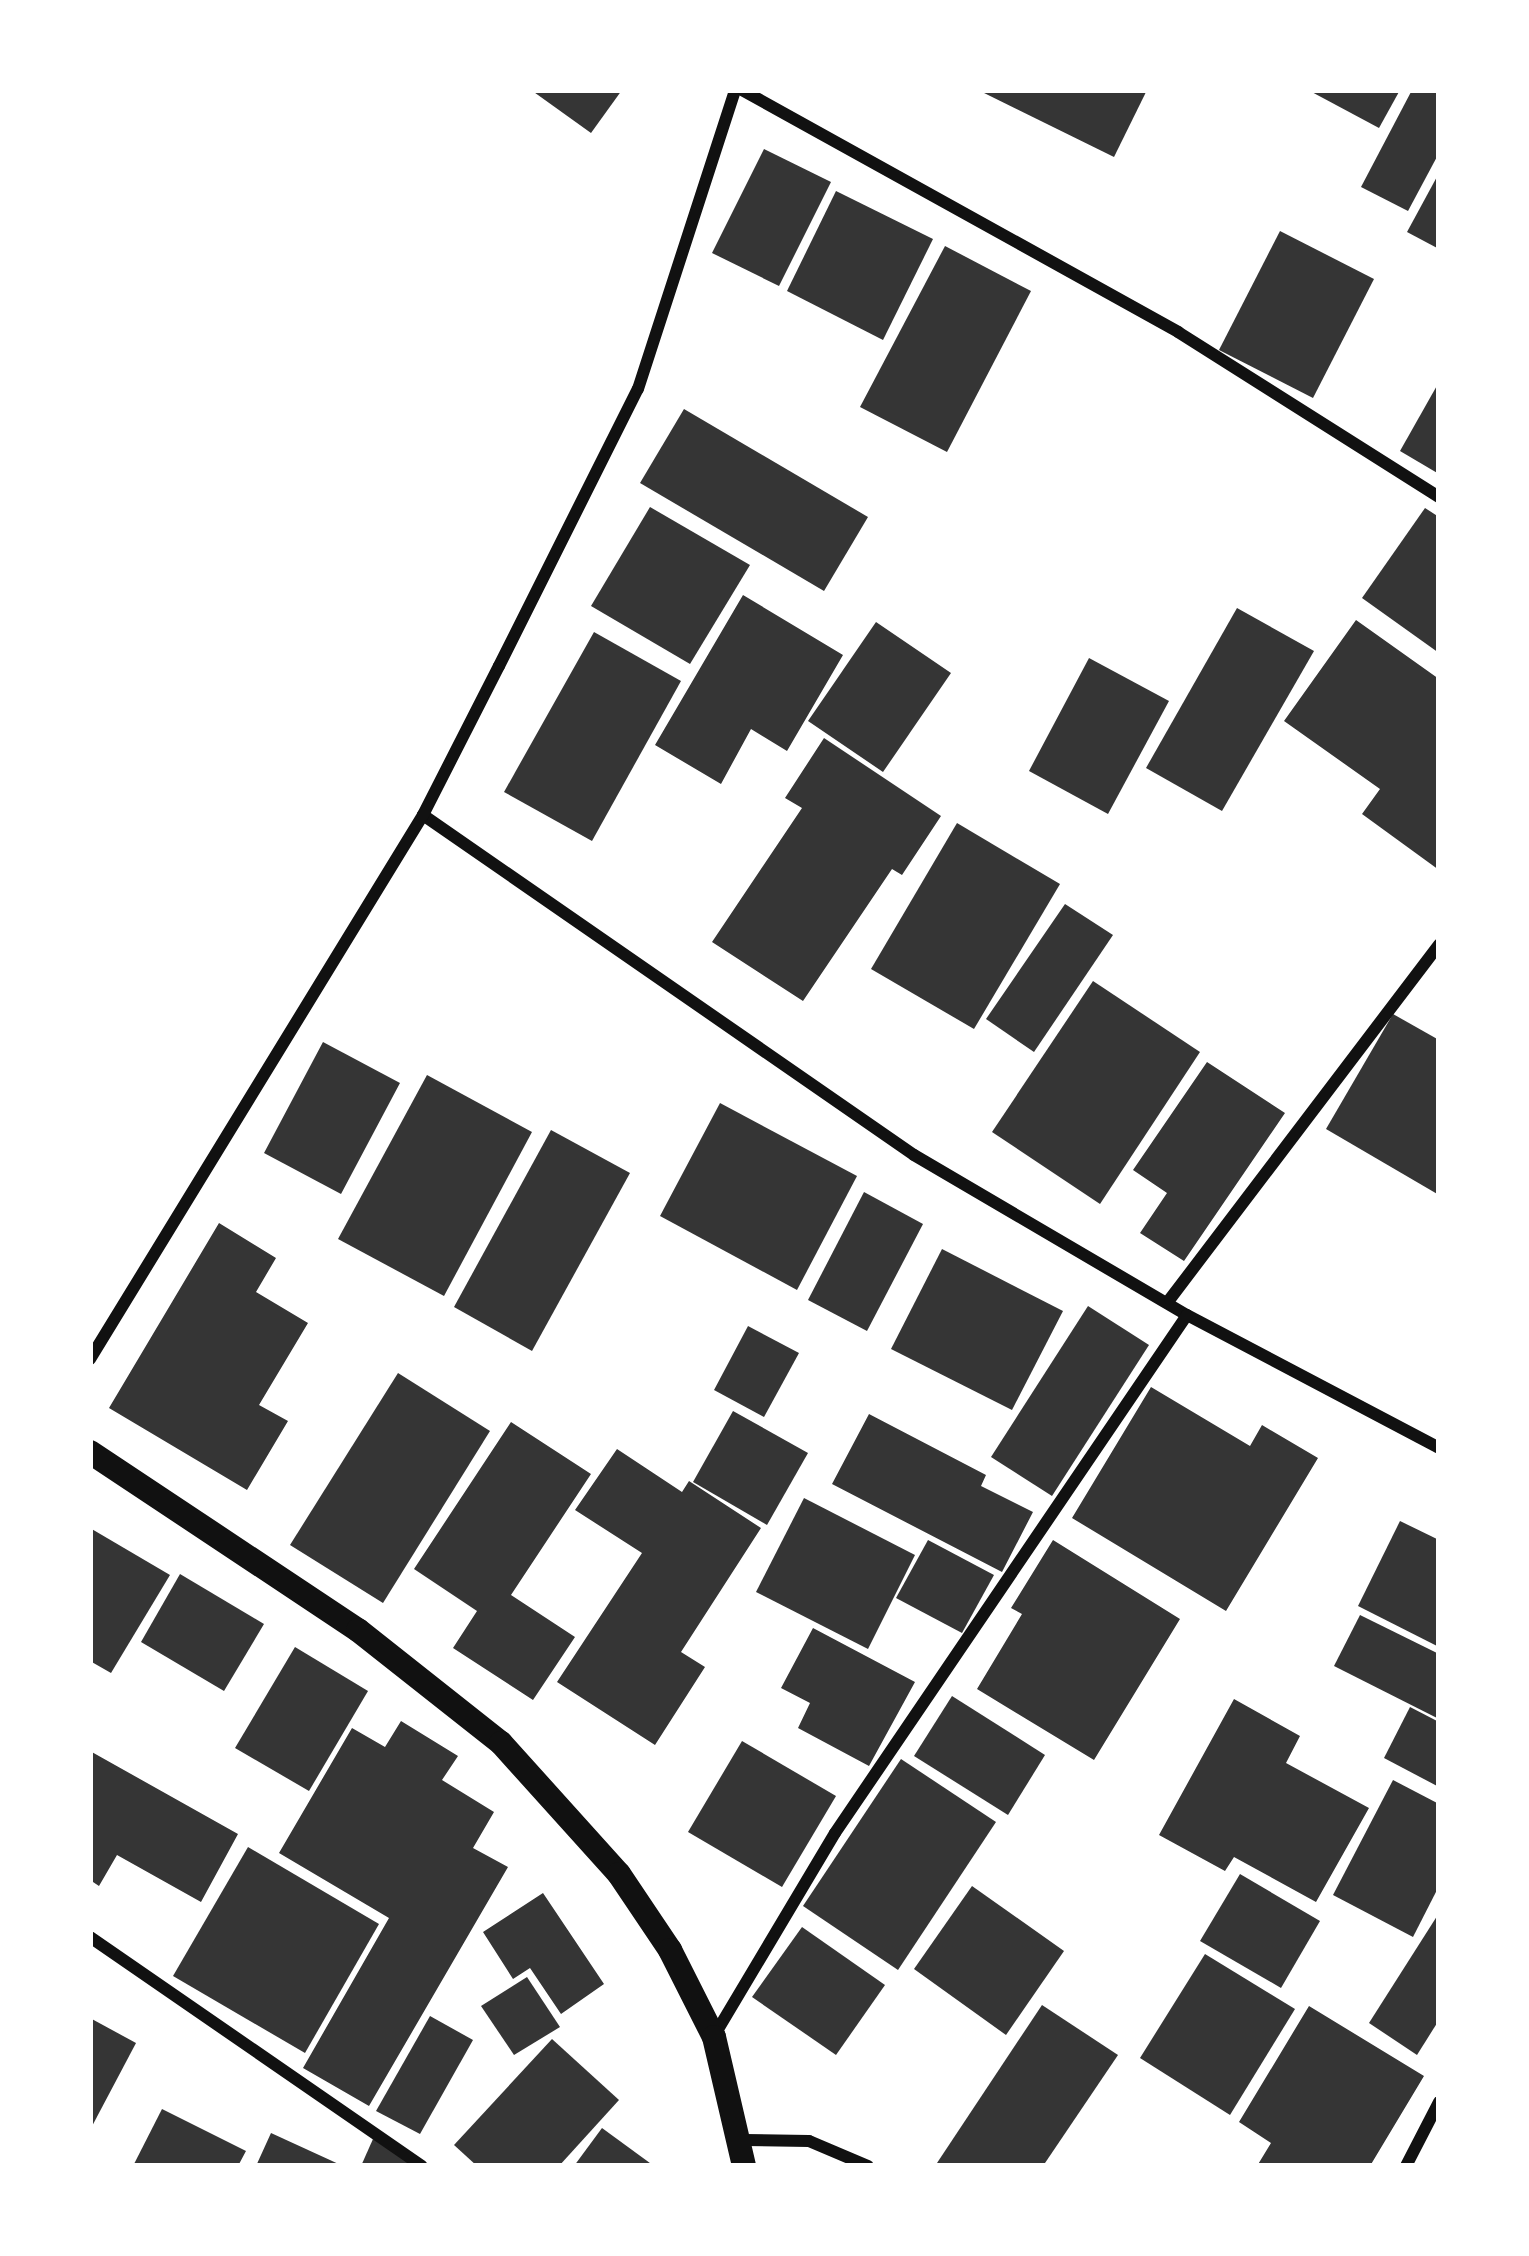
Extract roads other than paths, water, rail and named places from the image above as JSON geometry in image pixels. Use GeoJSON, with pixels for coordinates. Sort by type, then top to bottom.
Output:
{"type":"FeatureCollection","features":[{"type":"Feature","properties":{"kind":"main road"},"geometry":{"type":"LineString","coordinates":[[90,1452],[358,1630],[501,1743],[620,1874],[670,1950],[714,2037],[744,2140],[744,2166]]}},
{"type":"Feature","properties":{"kind":"street"},"geometry":{"type":"LineString","coordinates":[[90,1359],[423,815],[638,389],[738,90],[1178,332],[1439,497]]}},
{"type":"Feature","properties":{"kind":"street"},"geometry":{"type":"LineString","coordinates":[[423,815],[914,1155],[1170,1299],[1187,1316],[1439,1448]]}},
{"type":"Feature","properties":{"kind":"street"},"geometry":{"type":"LineString","coordinates":[[1170,1299],[1439,945]]}},
{"type":"Feature","properties":{"kind":"street"},"geometry":{"type":"LineString","coordinates":[[714,2037],[835,1832],[1187,1316]]}},
{"type":"Feature","properties":{"kind":"street"},"geometry":{"type":"LineString","coordinates":[[90,1937],[422,2166]]}},
{"type":"Feature","properties":{"kind":"street"},"geometry":{"type":"LineString","coordinates":[[1406,2166],[1439,2102]]}},
{"type":"Feature","properties":{"kind":"street"},"geometry":{"type":"LineString","coordinates":[[1424,2134],[1439,2142]]}},
{"type":"Feature","properties":{"kind":"street"},"geometry":{"type":"LineString","coordinates":[[744,2140],[809,2141],[868,2166]]}}]}
